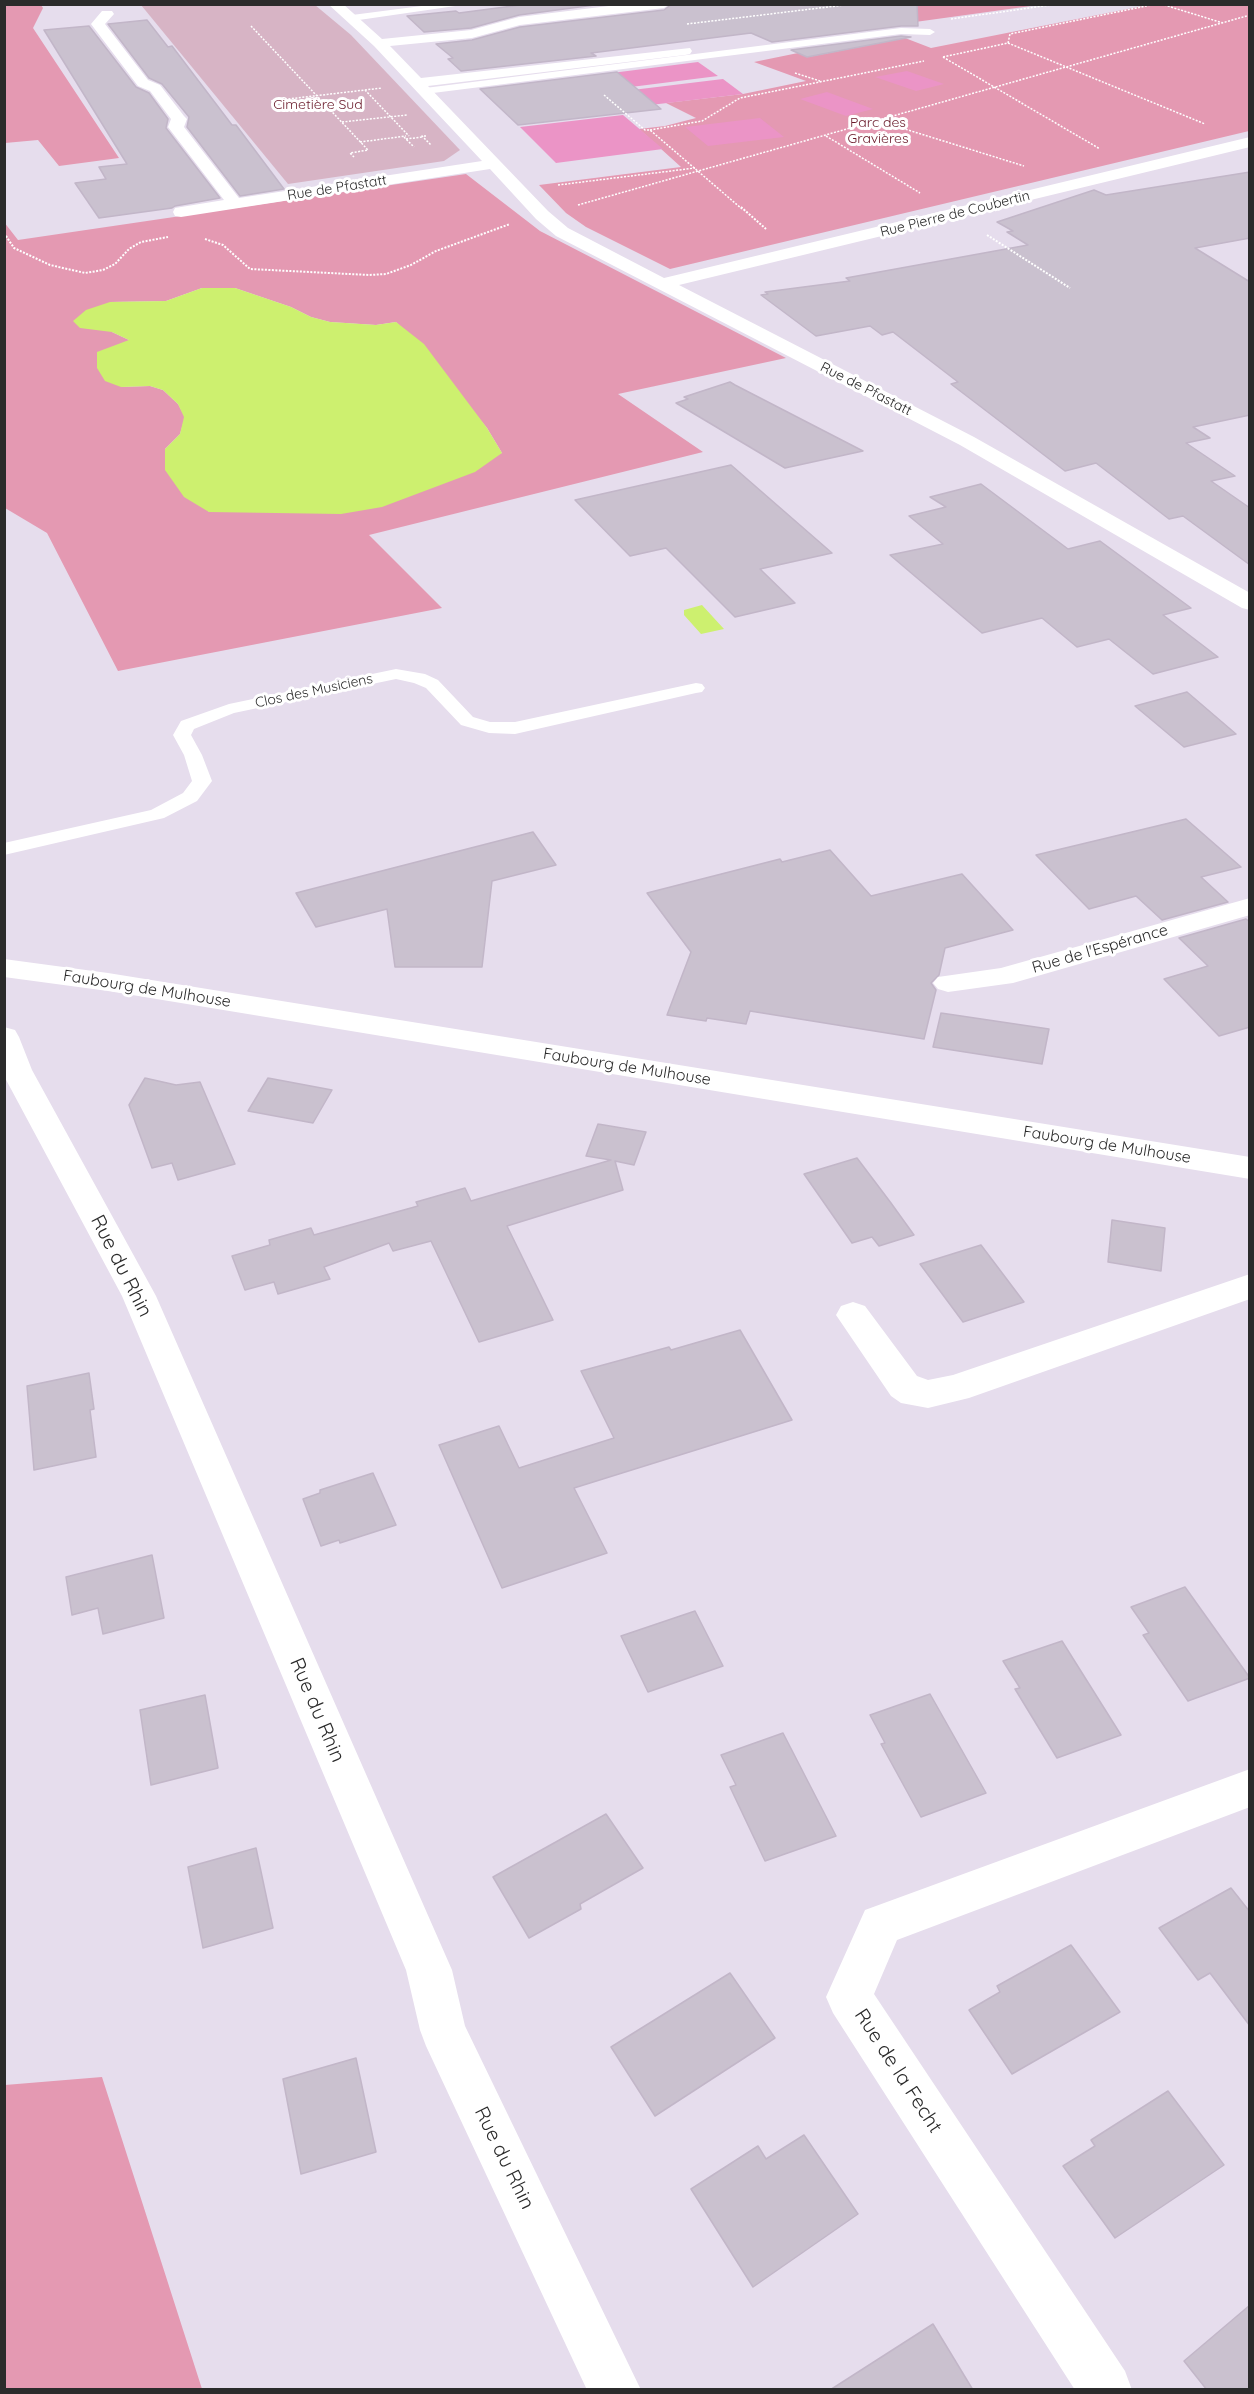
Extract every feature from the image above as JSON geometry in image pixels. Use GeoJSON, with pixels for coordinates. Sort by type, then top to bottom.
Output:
{"type":"FeatureCollection","features":[{"type":"Feature","properties":{"kind":"street","name":"Rue de Pfastatt"},"geometry":{"type":"LineString","coordinates":[[334,4],[379,43],[542,215],[562,232],[967,441],[1250,603]]}},
{"type":"Feature","properties":{"kind":"street"},"geometry":{"type":"LineString","coordinates":[[379,43],[472,34],[519,21],[664,4]]}},
{"type":"Feature","properties":{"kind":"street"},"geometry":{"type":"LineString","coordinates":[[107,14],[98,24],[143,83],[155,88],[179,119],[177,127],[235,204]]}},
{"type":"Feature","properties":{"kind":"street"},"geometry":{"type":"LineString","coordinates":[[421,87],[685,51]]}},
{"type":"Feature","properties":{"kind":"street","name":"Rue Pierre de Coubertin"},"geometry":{"type":"LineString","coordinates":[[661,284],[794,254],[1249,142]]}},
{"type":"Feature","properties":{"kind":"street","name":"Rue de Pfastatt"},"geometry":{"type":"LineString","coordinates":[[181,213],[494,164]]}},
{"type":"Feature","properties":{"kind":"street","name":"Rue de l'Espérance"},"geometry":{"type":"LineString","coordinates":[[948,983],[1003,977],[1250,906]]}},
{"type":"Feature","properties":{"kind":"street","name":"Faubourg de Mulhouse"},"geometry":{"type":"LineString","coordinates":[[6,971],[108,982],[1250,1168]]}},
{"type":"Feature","properties":{"kind":"street","name":"Rue du Rhin"},"geometry":{"type":"LineString","coordinates":[[4,1036],[17,1070],[139,1296],[429,1970],[443,2030],[615,2390]]}},
{"type":"Feature","properties":{"kind":"street"},"geometry":{"type":"LineString","coordinates":[[853,1315],[904,1386],[914,1393],[928,1394],[956,1388],[1250,1286]]}},
{"type":"Feature","properties":{"kind":"street","name":"Rue de la Fecht"},"geometry":{"type":"LineString","coordinates":[[1106,2390],[849,1998],[881,1925],[1250,1788]]}},
{"type":"Feature","properties":{"kind":"lane"},"geometry":{"type":"LineString","coordinates":[[352,18],[464,4]]}},
{"type":"Feature","properties":{"kind":"lane"},"geometry":{"type":"LineString","coordinates":[[421,87],[578,73],[901,31],[930,32]]}},
{"type":"Feature","properties":{"kind":"lane"},"geometry":{"type":"LineString","coordinates":[[685,51],[797,39]]}},
{"type":"Feature","properties":{"kind":"lane","name":"Clos des Musiciens"},"geometry":{"type":"LineString","coordinates":[[4,849],[157,814],[190,797],[202,781],[193,755],[182,735],[187,725],[229,709],[396,674],[419,678],[432,684],[467,721],[489,727],[514,728],[696,688]]}},
{"type":"Feature","properties":{"kind":"path"},"geometry":{"type":"LineString","coordinates":[[1008,43],[1010,34],[1156,4]]}},
{"type":"Feature","properties":{"kind":"path"},"geometry":{"type":"LineString","coordinates":[[1161,4],[1224,23]]}},
{"type":"Feature","properties":{"kind":"path"},"geometry":{"type":"LineString","coordinates":[[197,237],[223,245],[250,269],[269,272],[378,275],[411,266],[436,251],[498,227],[1250,15]]}},
{"type":"Feature","properties":{"kind":"path"},"geometry":{"type":"LineString","coordinates":[[251,26],[368,150],[350,153],[378,182]]}},
{"type":"Feature","properties":{"kind":"path"},"geometry":{"type":"LineString","coordinates":[[1138,170],[943,57],[1008,43],[1249,142]]}},
{"type":"Feature","properties":{"kind":"path"},"geometry":{"type":"LineString","coordinates":[[578,73],[645,130],[650,130],[702,121],[740,98],[932,59]]}},
{"type":"Feature","properties":{"kind":"path"},"geometry":{"type":"LineString","coordinates":[[272,101],[383,87]]}},
{"type":"Feature","properties":{"kind":"path"},"geometry":{"type":"LineString","coordinates":[[360,142],[409,136],[364,90]]}},
{"type":"Feature","properties":{"kind":"path"},"geometry":{"type":"LineString","coordinates":[[342,123],[408,115]]}},
{"type":"Feature","properties":{"kind":"path"},"geometry":{"type":"LineString","coordinates":[[877,121],[1025,166]]}},
{"type":"Feature","properties":{"kind":"path"},"geometry":{"type":"LineString","coordinates":[[650,130],[794,254]]}},
{"type":"Feature","properties":{"kind":"path"},"geometry":{"type":"LineString","coordinates":[[826,135],[1070,288]]}},
{"type":"Feature","properties":{"kind":"path"},"geometry":{"type":"LineString","coordinates":[[406,139],[423,137]]}},
{"type":"Feature","properties":{"kind":"path"},"geometry":{"type":"LineString","coordinates":[[518,190],[695,168]]}},
{"type":"Feature","properties":{"kind":"path"},"geometry":{"type":"LineString","coordinates":[[4,233],[14,249],[50,265],[85,273],[103,270],[115,264],[129,249],[141,242],[169,237]]}},
{"type":"Feature","properties":{"kind":"green space"},"geometry":{"type":"Polygon","coordinates":[[[842,4],[1038,5],[850,31],[842,4]]]}},
{"type":"Feature","properties":{"kind":"green space"},"geometry":{"type":"Polygon","coordinates":[[[4,5],[41,5],[43,8],[33,28],[119,158],[59,166],[38,140],[5,143],[4,5]]]}},
{"type":"Feature","properties":{"kind":"green space","name":"Cimetière Sud"},"geometry":{"type":"Polygon","coordinates":[[[141,5],[315,5],[351,35],[460,150],[444,161],[288,184],[141,5]]]}},
{"type":"Feature","properties":{"kind":"green space","name":"Parc des Gravières"},"geometry":{"type":"Polygon","coordinates":[[[1148,5],[1249,5],[1249,131],[670,269],[586,227],[566,213],[539,185],[681,167],[639,129],[665,126],[696,118],[666,103],[743,94],[806,81],[754,62],[798,53],[808,57],[905,38],[931,48],[1148,5]]]}},
{"type":"Feature","properties":{"kind":"green space"},"geometry":{"type":"Polygon","coordinates":[[[466,174],[540,231],[786,358],[618,394],[703,452],[369,535],[442,608],[118,671],[47,533],[5,508],[4,222],[18,240],[466,174]],[[202,288],[166,301],[110,302],[112,332],[129,340],[121,387],[150,386],[163,390],[178,404],[185,417],[180,434],[165,449],[209,512],[263,512],[502,453],[487,428],[396,322],[376,325],[330,322],[235,288],[202,288]]]}},
{"type":"Feature","properties":{"kind":"green space"},"geometry":{"type":"Polygon","coordinates":[[[102,2077],[202,2389],[5,2389],[5,2085],[102,2077]]]}},
{"type":"Feature","properties":{"kind":"shaded area"},"geometry":{"type":"Polygon","coordinates":[[[698,62],[718,76],[623,88],[604,74],[698,62]]]}},
{"type":"Feature","properties":{"kind":"shaded area"},"geometry":{"type":"Polygon","coordinates":[[[907,71],[944,84],[916,91],[875,77],[907,71]]]}},
{"type":"Feature","properties":{"kind":"shaded area"},"geometry":{"type":"Polygon","coordinates":[[[723,79],[743,94],[642,106],[624,91],[723,79]]]}},
{"type":"Feature","properties":{"kind":"shaded area"},"geometry":{"type":"Polygon","coordinates":[[[827,92],[873,109],[846,116],[800,99],[827,92]]]}},
{"type":"Feature","properties":{"kind":"shaded area"},"geometry":{"type":"Polygon","coordinates":[[[623,115],[663,149],[556,163],[520,127],[623,115]]]}},
{"type":"Feature","properties":{"kind":"shaded area"},"geometry":{"type":"Polygon","coordinates":[[[760,118],[784,137],[708,146],[685,127],[760,118]]]}},
{"type":"Feature","properties":{"kind":"shaded area"},"geometry":{"type":"Polygon","coordinates":[[[202,288],[235,288],[330,322],[376,325],[396,322],[424,344],[487,428],[502,453],[475,472],[382,507],[341,514],[209,512],[184,497],[165,470],[165,449],[180,434],[184,417],[178,404],[163,390],[150,386],[121,387],[105,381],[97,368],[97,352],[129,340],[112,332],[80,328],[73,321],[86,310],[110,302],[166,301],[202,288]]]}},
{"type":"Feature","properties":{"kind":"shaded area"},"geometry":{"type":"Polygon","coordinates":[[[702,605],[724,629],[701,634],[684,615],[684,610],[702,605]]]}},
{"type":"Feature","properties":{"kind":"building"},"geometry":{"type":"Polygon","coordinates":[[[528,4],[602,4],[519,15],[471,28],[424,32],[407,16],[456,11],[459,13],[528,4]]]}},
{"type":"Feature","properties":{"kind":"building"},"geometry":{"type":"Polygon","coordinates":[[[672,4],[917,4],[918,26],[901,26],[772,42],[751,33],[591,53],[596,56],[461,71],[448,59],[453,58],[436,44],[472,40],[520,27],[664,10],[672,4]]]}},
{"type":"Feature","properties":{"kind":"building"},"geometry":{"type":"Polygon","coordinates":[[[147,20],[168,47],[172,46],[284,189],[240,196],[187,127],[189,117],[162,84],[149,78],[108,24],[147,20]]]}},
{"type":"Feature","properties":{"kind":"building"},"geometry":{"type":"Polygon","coordinates":[[[89,26],[136,87],[149,93],[168,119],[166,128],[220,198],[172,208],[99,218],[75,183],[106,179],[99,167],[127,164],[44,30],[89,26]]]}},
{"type":"Feature","properties":{"kind":"building"},"geometry":{"type":"Polygon","coordinates":[[[901,36],[911,37],[807,57],[791,50],[901,36]]]}},
{"type":"Feature","properties":{"kind":"building"},"geometry":{"type":"Polygon","coordinates":[[[617,72],[661,109],[518,125],[480,89],[617,72]]]}},
{"type":"Feature","properties":{"kind":"building"},"geometry":{"type":"Polygon","coordinates":[[[1250,172],[1250,238],[1195,248],[1250,282],[1250,415],[1193,427],[1210,438],[1186,443],[1235,476],[1211,481],[1250,508],[1250,565],[1183,516],[1169,519],[1096,463],[1065,471],[951,384],[958,382],[893,332],[882,335],[870,326],[816,336],[761,295],[768,294],[765,292],[850,281],[846,278],[1028,245],[1007,232],[1013,231],[997,222],[1094,190],[1106,195],[1250,172]]]}},
{"type":"Feature","properties":{"kind":"building"},"geometry":{"type":"Polygon","coordinates":[[[730,382],[863,451],[785,468],[676,403],[688,399],[684,397],[730,382]]]}},
{"type":"Feature","properties":{"kind":"building"},"geometry":{"type":"Polygon","coordinates":[[[731,465],[832,553],[760,569],[795,603],[735,617],[666,548],[630,556],[575,500],[731,465]]]}},
{"type":"Feature","properties":{"kind":"building"},"geometry":{"type":"Polygon","coordinates":[[[981,484],[1068,549],[1100,541],[1191,608],[1163,615],[1218,657],[1153,674],[1109,639],[1077,647],[1042,618],[982,633],[890,555],[943,544],[909,516],[946,507],[930,497],[981,484]]]}},
{"type":"Feature","properties":{"kind":"building"},"geometry":{"type":"Polygon","coordinates":[[[1187,692],[1236,734],[1184,747],[1135,706],[1187,692]]]}},
{"type":"Feature","properties":{"kind":"building"},"geometry":{"type":"Polygon","coordinates":[[[1186,819],[1241,867],[1201,877],[1228,902],[1162,920],[1136,896],[1089,909],[1036,855],[1186,819]]]}},
{"type":"Feature","properties":{"kind":"building"},"geometry":{"type":"Polygon","coordinates":[[[533,832],[556,865],[492,881],[482,967],[395,967],[387,909],[316,927],[296,893],[533,832]]]}},
{"type":"Feature","properties":{"kind":"building"},"geometry":{"type":"Polygon","coordinates":[[[830,850],[871,896],[962,874],[1013,930],[945,948],[939,975],[931,983],[936,990],[924,1039],[750,1011],[746,1024],[667,1015],[691,952],[647,893],[780,859],[782,862],[830,850]]]}},
{"type":"Feature","properties":{"kind":"building"},"geometry":{"type":"Polygon","coordinates":[[[1246,919],[1250,922],[1250,1027],[1219,1036],[1164,979],[1208,966],[1179,938],[1246,919]]]}},
{"type":"Feature","properties":{"kind":"building"},"geometry":{"type":"Polygon","coordinates":[[[941,1013],[1049,1029],[1042,1064],[933,1047],[941,1013]]]}},
{"type":"Feature","properties":{"kind":"building"},"geometry":{"type":"Polygon","coordinates":[[[145,1078],[176,1085],[200,1082],[235,1164],[178,1180],[172,1163],[152,1168],[129,1105],[145,1078]]]}},
{"type":"Feature","properties":{"kind":"building"},"geometry":{"type":"Polygon","coordinates":[[[268,1078],[332,1090],[313,1123],[248,1111],[268,1078]]]}},
{"type":"Feature","properties":{"kind":"building"},"geometry":{"type":"Polygon","coordinates":[[[598,1124],[646,1132],[634,1165],[615,1161],[623,1190],[507,1226],[553,1320],[479,1342],[431,1241],[393,1251],[389,1243],[324,1267],[330,1279],[278,1294],[274,1282],[245,1290],[232,1256],[270,1245],[269,1240],[311,1228],[314,1235],[418,1206],[416,1202],[465,1188],[471,1201],[611,1160],[586,1156],[598,1124]]]}},
{"type":"Feature","properties":{"kind":"building"},"geometry":{"type":"Polygon","coordinates":[[[857,1158],[914,1235],[879,1246],[872,1237],[852,1243],[804,1174],[857,1158]]]}},
{"type":"Feature","properties":{"kind":"building"},"geometry":{"type":"Polygon","coordinates":[[[1112,1220],[1165,1228],[1161,1271],[1108,1262],[1112,1220]]]}},
{"type":"Feature","properties":{"kind":"building"},"geometry":{"type":"Polygon","coordinates":[[[981,1245],[1024,1302],[963,1322],[920,1264],[981,1245]]]}},
{"type":"Feature","properties":{"kind":"building"},"geometry":{"type":"Polygon","coordinates":[[[740,1330],[792,1420],[574,1488],[607,1553],[502,1588],[439,1445],[499,1426],[519,1468],[614,1438],[581,1371],[669,1347],[671,1350],[740,1330]]]}},
{"type":"Feature","properties":{"kind":"building"},"geometry":{"type":"Polygon","coordinates":[[[89,1373],[94,1409],[90,1410],[96,1457],[34,1470],[27,1386],[89,1373]]]}},
{"type":"Feature","properties":{"kind":"building"},"geometry":{"type":"Polygon","coordinates":[[[373,1473],[396,1525],[340,1543],[339,1540],[321,1546],[303,1499],[320,1493],[320,1490],[373,1473]]]}},
{"type":"Feature","properties":{"kind":"building"},"geometry":{"type":"Polygon","coordinates":[[[152,1555],[164,1618],[103,1634],[98,1608],[72,1615],[66,1577],[152,1555]]]}},
{"type":"Feature","properties":{"kind":"building"},"geometry":{"type":"Polygon","coordinates":[[[1185,1587],[1250,1678],[1188,1701],[1143,1635],[1149,1633],[1131,1607],[1185,1587]]]}},
{"type":"Feature","properties":{"kind":"building"},"geometry":{"type":"Polygon","coordinates":[[[695,1611],[723,1666],[648,1692],[621,1636],[695,1611]]]}},
{"type":"Feature","properties":{"kind":"building"},"geometry":{"type":"Polygon","coordinates":[[[1062,1641],[1121,1735],[1057,1758],[1015,1689],[1020,1688],[1003,1661],[1062,1641]]]}},
{"type":"Feature","properties":{"kind":"building"},"geometry":{"type":"Polygon","coordinates":[[[930,1694],[986,1793],[921,1817],[881,1744],[885,1743],[870,1715],[930,1694]]]}},
{"type":"Feature","properties":{"kind":"building"},"geometry":{"type":"Polygon","coordinates":[[[205,1695],[218,1768],[151,1785],[140,1710],[205,1695]]]}},
{"type":"Feature","properties":{"kind":"building"},"geometry":{"type":"Polygon","coordinates":[[[783,1733],[836,1836],[765,1861],[730,1787],[736,1785],[721,1755],[783,1733]]]}},
{"type":"Feature","properties":{"kind":"building"},"geometry":{"type":"Polygon","coordinates":[[[606,1814],[643,1868],[580,1904],[581,1909],[529,1938],[493,1877],[606,1814]]]}},
{"type":"Feature","properties":{"kind":"building"},"geometry":{"type":"Polygon","coordinates":[[[256,1848],[273,1928],[203,1948],[188,1867],[256,1848]]]}},
{"type":"Feature","properties":{"kind":"building"},"geometry":{"type":"Polygon","coordinates":[[[1231,1888],[1250,1912],[1250,2026],[1210,1973],[1198,1980],[1159,1928],[1231,1888]]]}},
{"type":"Feature","properties":{"kind":"building"},"geometry":{"type":"Polygon","coordinates":[[[1071,1945],[1120,2012],[1012,2074],[969,2010],[1000,1992],[997,1986],[1071,1945]]]}},
{"type":"Feature","properties":{"kind":"building"},"geometry":{"type":"Polygon","coordinates":[[[730,1973],[775,2038],[655,2116],[611,2047],[730,1973]]]}},
{"type":"Feature","properties":{"kind":"building"},"geometry":{"type":"Polygon","coordinates":[[[356,2058],[376,2152],[301,2174],[283,2079],[356,2058]]]}},
{"type":"Feature","properties":{"kind":"building"},"geometry":{"type":"Polygon","coordinates":[[[1168,2091],[1224,2165],[1115,2238],[1063,2166],[1095,2146],[1091,2140],[1168,2091]]]}},
{"type":"Feature","properties":{"kind":"building"},"geometry":{"type":"Polygon","coordinates":[[[804,2135],[858,2214],[753,2287],[691,2189],[758,2146],[766,2159],[804,2135]]]}},
{"type":"Feature","properties":{"kind":"building"},"geometry":{"type":"Polygon","coordinates":[[[1250,2305],[1250,2390],[1207,2390],[1184,2361],[1250,2305]]]}},
{"type":"Feature","properties":{"kind":"building"},"geometry":{"type":"Polygon","coordinates":[[[933,2324],[973,2390],[830,2390],[933,2324]]]}}]}
